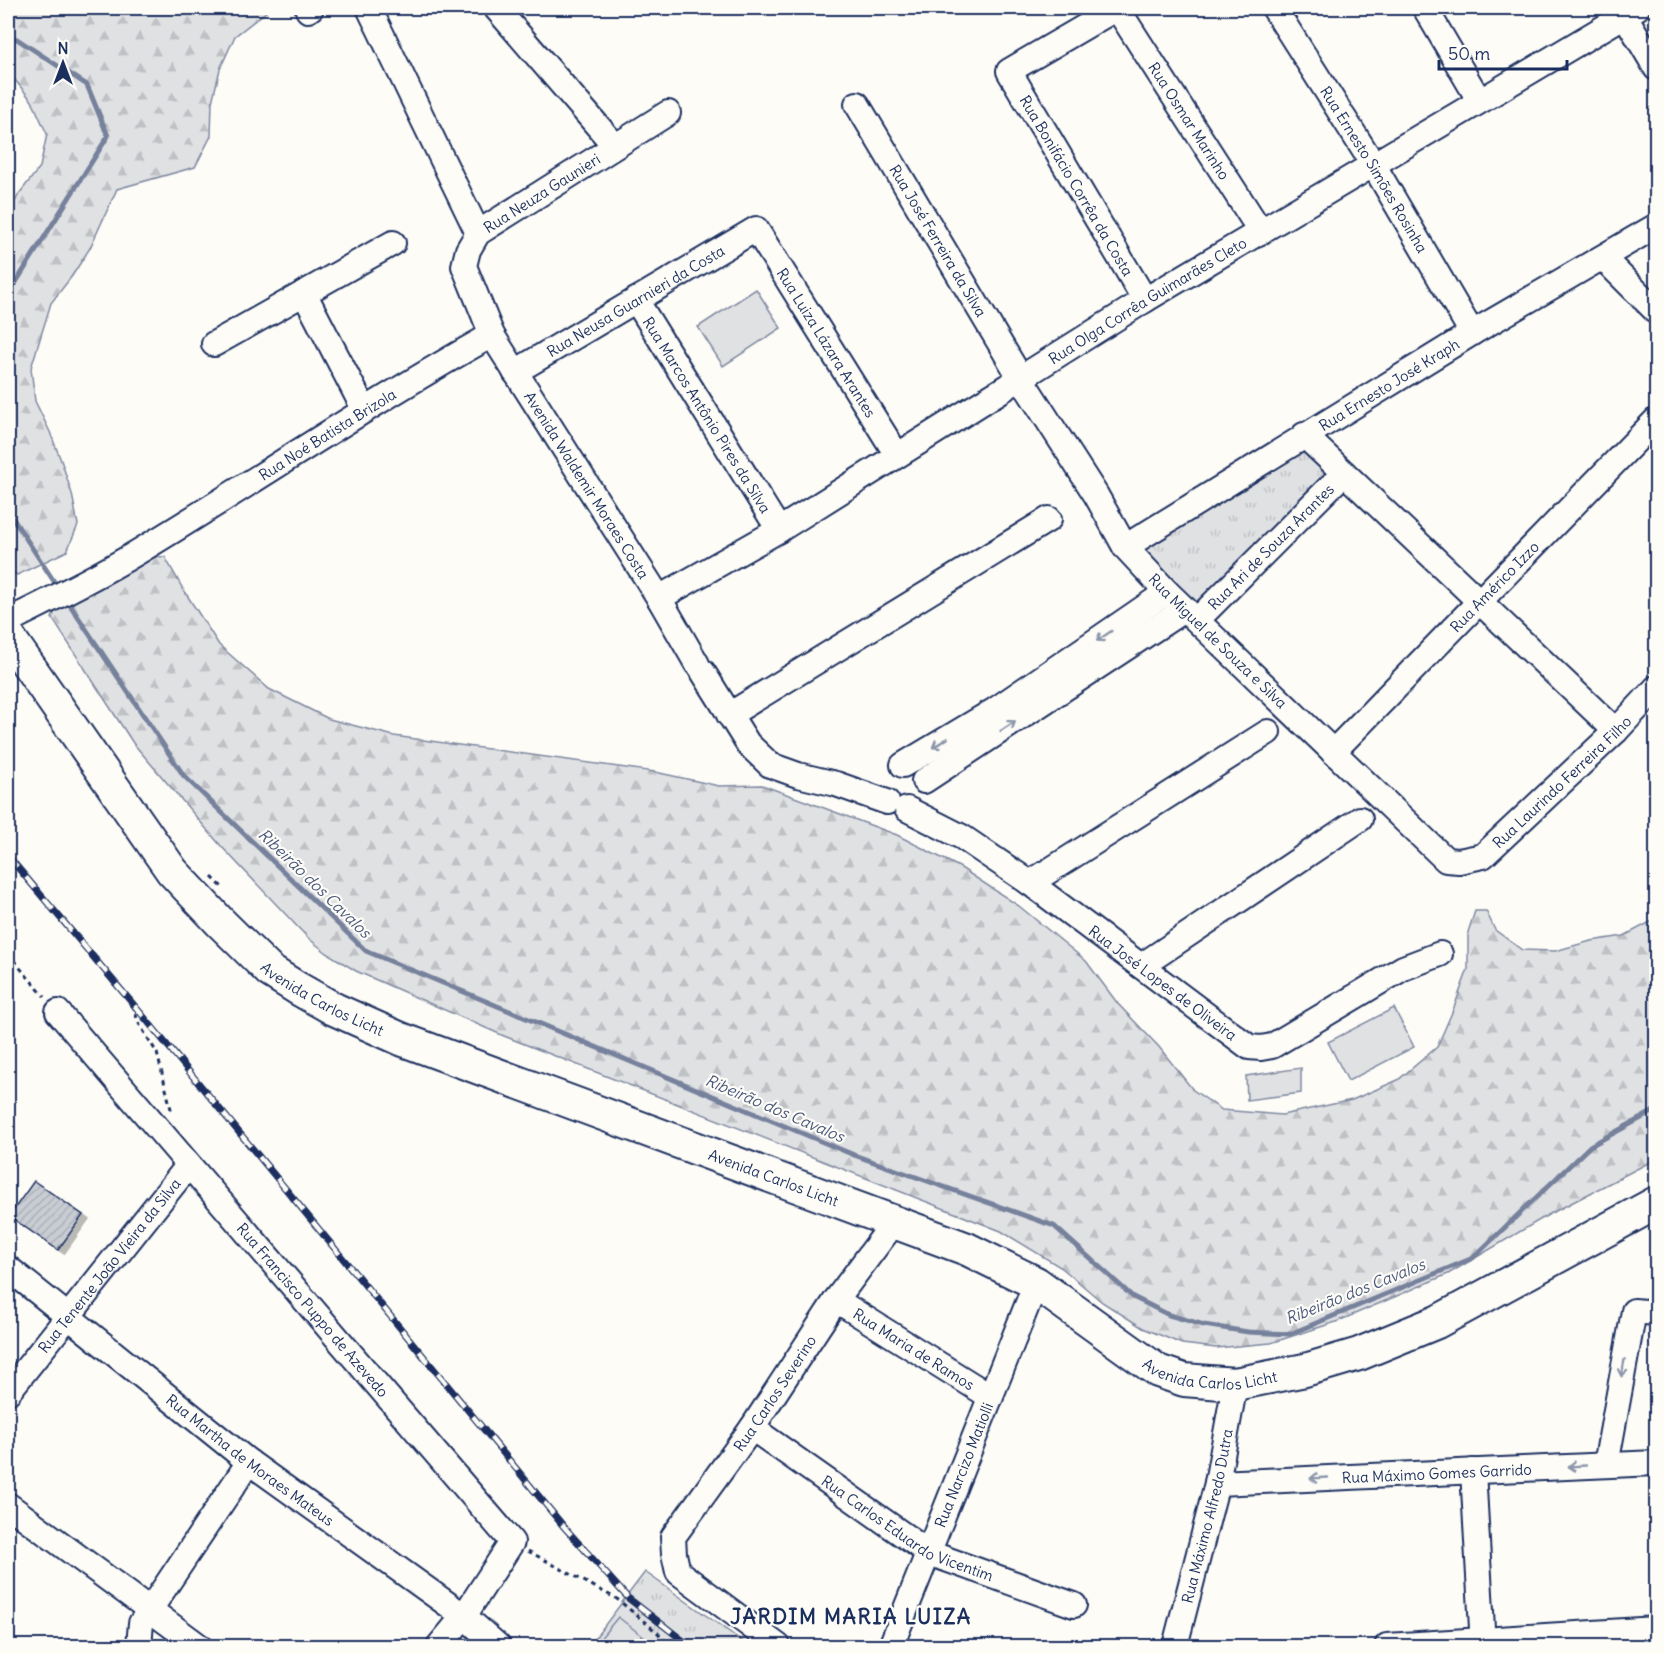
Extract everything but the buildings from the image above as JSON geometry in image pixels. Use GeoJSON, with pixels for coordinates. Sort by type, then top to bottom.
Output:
{"type":"FeatureCollection","features":[{"type":"Feature","properties":{"kind":"main road","name":"Avenida Carlos Licht"},"geometry":{"type":"LineString","coordinates":[[8,636],[172,871],[270,971],[334,1009],[401,1038],[967,1249],[1036,1283],[1158,1371],[1184,1380],[1235,1384],[1305,1370],[1359,1354],[1437,1322],[1656,1203]]}},
{"type":"Feature","properties":{"kind":"street"},"geometry":{"type":"LineString","coordinates":[[369,8],[478,233]]}},
{"type":"Feature","properties":{"kind":"street"},"geometry":{"type":"LineString","coordinates":[[496,8],[615,146]]}},
{"type":"Feature","properties":{"kind":"street","name":"Rua Bonifácio Corrêa da Costa"},"geometry":{"type":"LineString","coordinates":[[1117,8],[1009,71],[1145,300]]}},
{"type":"Feature","properties":{"kind":"street","name":"Rua Osmar Marinho"},"geometry":{"type":"LineString","coordinates":[[1117,8],[1260,232]]}},
{"type":"Feature","properties":{"kind":"street","name":"Rua Ernesto Simões Rosinha"},"geometry":{"type":"LineString","coordinates":[[1274,8],[1373,164],[1472,333]]}},
{"type":"Feature","properties":{"kind":"street"},"geometry":{"type":"LineString","coordinates":[[1425,8],[1479,100]]}},
{"type":"Feature","properties":{"kind":"street"},"geometry":{"type":"LineString","coordinates":[[1630,11],[1656,68]]}},
{"type":"Feature","properties":{"kind":"street","name":"Rua Olga Corrêa Guimarães Cleto"},"geometry":{"type":"LineString","coordinates":[[659,598],[779,530],[1145,300],[1630,11]]}},
{"type":"Feature","properties":{"kind":"street","name":"Rua José Ferreira da Silva"},"geometry":{"type":"LineString","coordinates":[[856,104],[1020,377]]}},
{"type":"Feature","properties":{"kind":"street","name":"Rua Neuza Gaunieri"},"geometry":{"type":"LineString","coordinates":[[492,335],[464,266],[468,250],[478,233],[668,113]]}},
{"type":"Feature","properties":{"kind":"street","name":"Rua Ernesto José Kraph"},"geometry":{"type":"LineString","coordinates":[[1125,547],[1472,333],[1656,226]]}},
{"type":"Feature","properties":{"kind":"street","name":"Rua Neusa Guarnieri da Costa"},"geometry":{"type":"LineString","coordinates":[[515,372],[756,229]]}},
{"type":"Feature","properties":{"kind":"street","name":"Rua Luiza Lázara Arantes"},"geometry":{"type":"LineString","coordinates":[[756,229],[897,455]]}},
{"type":"Feature","properties":{"kind":"street"},"geometry":{"type":"LineString","coordinates":[[214,344],[393,243]]}},
{"type":"Feature","properties":{"kind":"street"},"geometry":{"type":"LineString","coordinates":[[1603,258],[1656,311]]}},
{"type":"Feature","properties":{"kind":"street"},"geometry":{"type":"LineString","coordinates":[[304,293],[364,409]]}},
{"type":"Feature","properties":{"kind":"street","name":"Rua Marcos Antônio Pires da Silva"},"geometry":{"type":"LineString","coordinates":[[636,300],[779,530]]}},
{"type":"Feature","properties":{"kind":"street"},"geometry":{"type":"LineString","coordinates":[[492,335],[515,372]]}},
{"type":"Feature","properties":{"kind":"street","name":"Rua Noé Batista Brizola"},"geometry":{"type":"LineString","coordinates":[[8,621],[39,607],[127,558],[364,409],[492,335]]}},
{"type":"Feature","properties":{"kind":"street","name":"Avenida Waldemir Moraes Costa"},"geometry":{"type":"LineString","coordinates":[[515,372],[659,598],[729,714]]}},
{"type":"Feature","properties":{"kind":"street","name":"Rua Miguel de Souza e Silva"},"geometry":{"type":"LineString","coordinates":[[1020,377],[1096,495],[1125,547],[1167,592],[1446,860],[1459,861]]}},
{"type":"Feature","properties":{"kind":"street","name":"Rua Américo Izzo"},"geometry":{"type":"LineString","coordinates":[[1333,752],[1656,420]]}},
{"type":"Feature","properties":{"kind":"street"},"geometry":{"type":"LineString","coordinates":[[1304,435],[1616,731]]}},
{"type":"Feature","properties":{"kind":"street","name":"Rua Ari de Souza Arantes"},"geometry":{"type":"LineString","coordinates":[[905,794],[1191,614],[1344,473]]}},
{"type":"Feature","properties":{"kind":"street"},"geometry":{"type":"LineString","coordinates":[[905,794],[836,784],[798,775],[770,765],[748,744],[729,714],[1049,519]]}},
{"type":"Feature","properties":{"kind":"street","name":"Rua José Lopes de Oliveira"},"geometry":{"type":"LineString","coordinates":[[1167,592],[995,710],[903,765],[916,770],[905,794],[962,837],[1030,883],[1249,1047],[1272,1046],[1403,968],[1440,954]]}},
{"type":"Feature","properties":{"kind":"street","name":"Rua Laurindo Ferreira Filho"},"geometry":{"type":"LineString","coordinates":[[1459,861],[1483,856],[1616,731],[1656,688]]}},
{"type":"Feature","properties":{"kind":"street"},"geometry":{"type":"LineString","coordinates":[[1030,883],[1268,732]]}},
{"type":"Feature","properties":{"kind":"street"},"geometry":{"type":"LineString","coordinates":[[1141,966],[1360,819]]}},
{"type":"Feature","properties":{"kind":"street","name":"Rua Francisco Puppo de Azevedo"},"geometry":{"type":"LineString","coordinates":[[58,1012],[512,1542]]}},
{"type":"Feature","properties":{"kind":"street","name":"Rua Tenente João Vieira da Silva"},"geometry":{"type":"LineString","coordinates":[[8,1392],[188,1166]]}},
{"type":"Feature","properties":{"kind":"street","name":"Rua Carlos Severino"},"geometry":{"type":"LineString","coordinates":[[778,1647],[678,1572],[673,1537],[752,1428],[836,1300],[895,1221]]}},
{"type":"Feature","properties":{"kind":"street","name":"Rua Martha de Moraes Mateus"},"geometry":{"type":"LineString","coordinates":[[8,1268],[249,1462],[464,1616],[498,1647]]}},
{"type":"Feature","properties":{"kind":"street","name":"Rua Narcizo Matiolli"},"geometry":{"type":"LineString","coordinates":[[891,1647],[1036,1283]]}},
{"type":"Feature","properties":{"kind":"street","name":"Rua Maria de Ramos"},"geometry":{"type":"LineString","coordinates":[[836,1300],[991,1397]]}},
{"type":"Feature","properties":{"kind":"street"},"geometry":{"type":"LineString","coordinates":[[1606,1465],[1645,1312]]}},
{"type":"Feature","properties":{"kind":"street","name":"Rua Máximo Alfredo Dutra"},"geometry":{"type":"LineString","coordinates":[[1176,1647],[1217,1483],[1235,1384]]}},
{"type":"Feature","properties":{"kind":"street","name":"Rua Carlos Eduardo Vicentim"},"geometry":{"type":"LineString","coordinates":[[752,1428],[929,1553],[1074,1605]]}},
{"type":"Feature","properties":{"kind":"street"},"geometry":{"type":"LineString","coordinates":[[139,1647],[141,1623],[249,1462]]}},
{"type":"Feature","properties":{"kind":"street","name":"Rua Máximo Gomes Garrido"},"geometry":{"type":"LineString","coordinates":[[1217,1483],[1656,1463]]}},
{"type":"Feature","properties":{"kind":"street"},"geometry":{"type":"LineString","coordinates":[[1473,1471],[1482,1643]]}},
{"type":"Feature","properties":{"kind":"street"},"geometry":{"type":"LineString","coordinates":[[8,1505],[199,1647]]}},
{"type":"Feature","properties":{"kind":"street"},"geometry":{"type":"LineString","coordinates":[[439,1647],[464,1616],[512,1542]]}},
{"type":"Feature","properties":{"kind":"street"},"geometry":{"type":"LineString","coordinates":[[1387,1647],[1482,1643],[1656,1629]]}},
{"type":"Feature","properties":{"kind":"path"},"geometry":{"type":"LineString","coordinates":[[210,875],[224,890]]}},
{"type":"Feature","properties":{"kind":"path"},"geometry":{"type":"LineString","coordinates":[[8,954],[58,1012]]}},
{"type":"Feature","properties":{"kind":"path"},"geometry":{"type":"LineString","coordinates":[[133,1005],[138,1022],[157,1053],[174,1121],[170,1144]]}},
{"type":"Feature","properties":{"kind":"path"},"geometry":{"type":"LineString","coordinates":[[512,1542],[617,1599],[658,1633],[669,1647]]}},
{"type":"Feature","properties":{"kind":"green space"},"geometry":{"type":"Polygon","coordinates":[[[8,8],[271,8],[235,36],[220,69],[212,102],[211,136],[195,167],[117,189],[90,248],[51,303],[31,368],[35,401],[62,463],[72,494],[78,525],[67,551],[17,575],[8,568],[8,215],[19,194],[40,167],[47,134],[32,101],[11,75],[8,75],[8,8]]]}},
{"type":"Feature","properties":{"kind":"green space"},"geometry":{"type":"Polygon","coordinates":[[[756,289],[781,328],[723,366],[698,327],[756,289]]]}},
{"type":"Feature","properties":{"kind":"green space"},"geometry":{"type":"Polygon","coordinates":[[[1304,435],[1344,473],[1197,620],[1125,547],[1304,435]]]}},
{"type":"Feature","properties":{"kind":"green space"},"geometry":{"type":"Polygon","coordinates":[[[153,556],[165,557],[219,645],[269,689],[329,719],[394,736],[655,772],[719,786],[762,785],[897,835],[961,868],[1019,906],[1086,961],[1118,1004],[1159,1047],[1193,1090],[1222,1110],[1282,1115],[1352,1100],[1398,1080],[1437,1047],[1468,969],[1468,932],[1475,911],[1486,911],[1495,930],[1522,950],[1555,951],[1591,941],[1624,936],[1656,919],[1656,1159],[1548,1215],[1448,1274],[1336,1322],[1271,1343],[1216,1348],[1182,1344],[1143,1328],[1102,1302],[1062,1268],[1001,1231],[504,1036],[356,971],[327,953],[308,938],[221,846],[133,743],[52,618],[56,609],[153,556]]]}},
{"type":"Feature","properties":{"kind":"green space"},"geometry":{"type":"Polygon","coordinates":[[[1394,1008],[1414,1047],[1348,1081],[1328,1042],[1394,1008]]]}},
{"type":"Feature","properties":{"kind":"green space"},"geometry":{"type":"Polygon","coordinates":[[[1301,1068],[1301,1093],[1247,1100],[1246,1076],[1301,1068]]]}},
{"type":"Feature","properties":{"kind":"green space"},"geometry":{"type":"Polygon","coordinates":[[[645,1572],[749,1646],[589,1646],[645,1572]]]}},
{"type":"Feature","properties":{"kind":"green space"},"geometry":{"type":"Polygon","coordinates":[[[618,1617],[645,1638],[638,1646],[594,1646],[618,1617]]]}},
{"type":"Feature","properties":{"kind":"waterway","name":"Ribeirão dos Cavalos"},"geometry":{"type":"LineString","coordinates":[[8,37],[17,39],[87,85],[108,136],[8,295]]}},
{"type":"Feature","properties":{"kind":"waterway","name":"Ribeirão dos Cavalos"},"geometry":{"type":"LineString","coordinates":[[8,511],[59,589]]}},
{"type":"Feature","properties":{"kind":"waterway","name":"Ribeirão dos Cavalos"},"geometry":{"type":"LineString","coordinates":[[66,599],[184,776],[366,951],[854,1155],[1054,1226],[1133,1297],[1169,1315],[1204,1325],[1248,1332],[1290,1334],[1473,1258],[1590,1146],[1656,1110]]}},
{"type":"Feature","properties":{"kind":"railway"},"geometry":{"type":"LineString","coordinates":[[8,856],[144,1017],[565,1528],[628,1598],[690,1646]]}},
{"type":"Feature","properties":{"kind":"district","name":"JARDIM MARIA LUIZA"},"geometry":{"type":"Point","coordinates":[851,1616]}}]}
